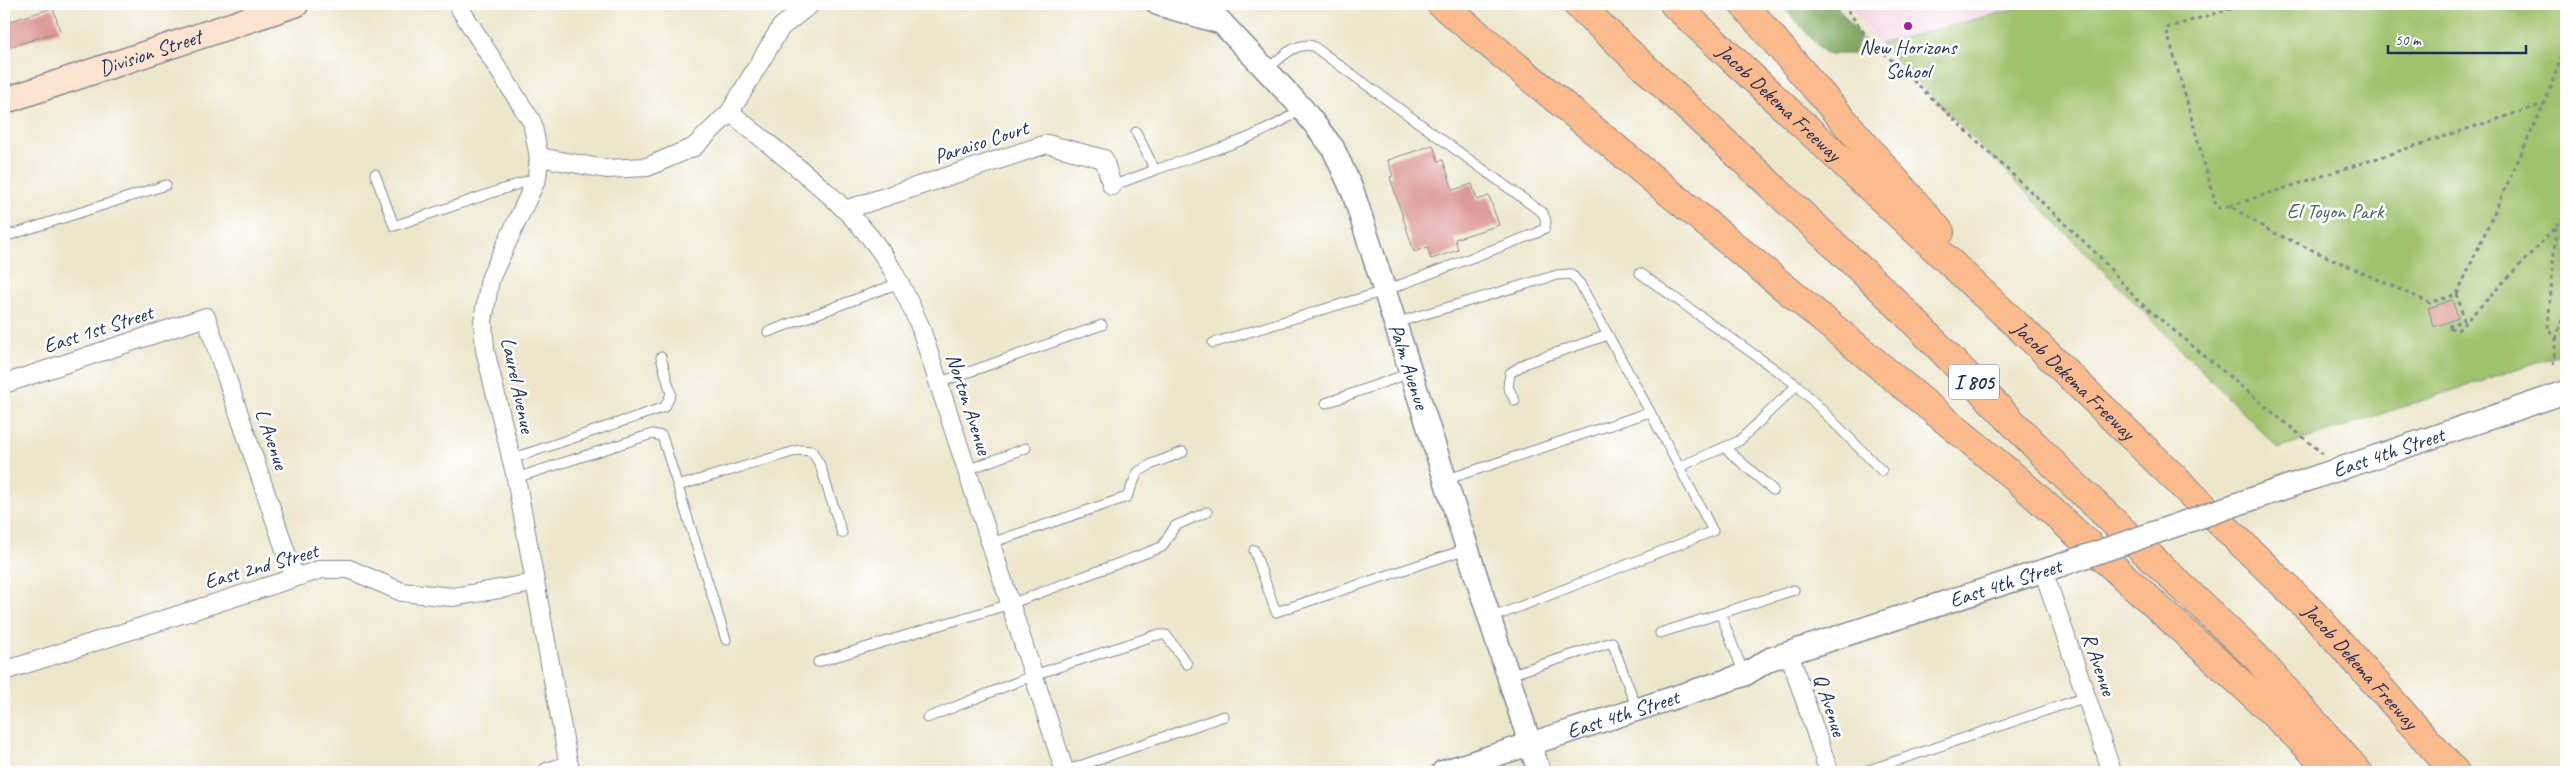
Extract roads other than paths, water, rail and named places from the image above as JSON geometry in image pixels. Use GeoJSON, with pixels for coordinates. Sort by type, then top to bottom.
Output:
{"type":"FeatureCollection","features":[{"type":"Feature","properties":{"kind":"highway"},"geometry":{"type":"LineString","coordinates":[[1441,4],[2019,481],[2257,698],[2334,772]]}},
{"type":"Feature","properties":{"kind":"highway","name":"I 805"},"geometry":{"type":"LineString","coordinates":[[1577,4],[1890,297],[2064,475],[2256,657],[2358,772]]}},
{"type":"Feature","properties":{"kind":"highway","name":"Jacob Dekema Freeway"},"geometry":{"type":"LineString","coordinates":[[1674,4],[2036,343],[2314,614],[2456,772]]}},
{"type":"Feature","properties":{"kind":"highway"},"geometry":{"type":"LineString","coordinates":[[1743,4],[2036,343]]}},
{"type":"Feature","properties":{"kind":"main road","name":"Division Street"},"geometry":{"type":"LineString","coordinates":[[4,100],[296,4]]}},
{"type":"Feature","properties":{"kind":"street","name":"Laurel Avenue"},"geometry":{"type":"LineString","coordinates":[[457,4],[532,122],[539,156],[537,178],[490,279],[482,321],[485,350],[516,478],[570,769]]}},
{"type":"Feature","properties":{"kind":"street"},"geometry":{"type":"LineString","coordinates":[[539,156],[606,169],[647,167],[694,147],[730,112],[780,27],[811,4]]}},
{"type":"Feature","properties":{"kind":"street"},"geometry":{"type":"LineString","coordinates":[[1158,4],[1222,23]]}},
{"type":"Feature","properties":{"kind":"street","name":"Palm Avenue"},"geometry":{"type":"LineString","coordinates":[[1204,4],[1302,108],[1333,148],[1353,192],[1539,772]]}},
{"type":"Feature","properties":{"kind":"street","name":"Norton Avenue"},"geometry":{"type":"LineString","coordinates":[[730,112],[845,210],[871,238],[900,283],[920,326],[1065,772]]}},
{"type":"Feature","properties":{"kind":"street","name":"Paraiso Court"},"geometry":{"type":"LineString","coordinates":[[845,210],[1047,144],[1104,159],[1112,186]]}},
{"type":"Feature","properties":{"kind":"street","name":"East 1st Street"},"geometry":{"type":"LineString","coordinates":[[4,384],[206,317]]}},
{"type":"Feature","properties":{"kind":"street","name":"L Avenue"},"geometry":{"type":"LineString","coordinates":[[206,317],[294,576]]}},
{"type":"Feature","properties":{"kind":"street","name":"East 4th Street"},"geometry":{"type":"LineString","coordinates":[[1454,771],[1529,744],[1744,674],[1770,659],[2052,568],[2566,392]]}},
{"type":"Feature","properties":{"kind":"street","name":"R Avenue"},"geometry":{"type":"LineString","coordinates":[[2052,568],[2086,697],[2112,772]]}},
{"type":"Feature","properties":{"kind":"street","name":"East 2nd Street"},"geometry":{"type":"LineString","coordinates":[[4,671],[294,576],[322,569],[349,569],[402,592],[453,597],[534,583]]}},
{"type":"Feature","properties":{"kind":"street","name":"Q Avenue"},"geometry":{"type":"LineString","coordinates":[[1789,653],[1829,772]]}},
{"type":"Feature","properties":{"kind":"street"},"geometry":{"type":"LineString","coordinates":[[547,772],[570,769]]}},
{"type":"Feature","properties":{"kind":"lane"},"geometry":{"type":"LineString","coordinates":[[1213,343],[1384,290],[1537,233],[1545,228],[1546,221],[1543,213],[1313,46],[1306,44],[1296,47],[1266,70]]}},
{"type":"Feature","properties":{"kind":"lane"},"geometry":{"type":"LineString","coordinates":[[1112,186],[1259,134],[1280,124],[1302,108]]}},
{"type":"Feature","properties":{"kind":"lane"},"geometry":{"type":"LineString","coordinates":[[1136,132],[1155,170]]}},
{"type":"Feature","properties":{"kind":"lane"},"geometry":{"type":"LineString","coordinates":[[375,174],[394,226],[537,178]]}},
{"type":"Feature","properties":{"kind":"lane"},"geometry":{"type":"LineString","coordinates":[[4,237],[166,185]]}},
{"type":"Feature","properties":{"kind":"lane"},"geometry":{"type":"LineString","coordinates":[[1640,273],[1797,385],[1882,471]]}},
{"type":"Feature","properties":{"kind":"lane"},"geometry":{"type":"LineString","coordinates":[[1395,323],[1557,275],[1570,274],[1580,284],[1713,531],[1489,619]]}},
{"type":"Feature","properties":{"kind":"lane"},"geometry":{"type":"LineString","coordinates":[[768,332],[900,283]]}},
{"type":"Feature","properties":{"kind":"lane"},"geometry":{"type":"LineString","coordinates":[[938,383],[1102,324]]}},
{"type":"Feature","properties":{"kind":"lane"},"geometry":{"type":"LineString","coordinates":[[1515,401],[1508,387],[1510,373],[1526,363],[1608,336]]}},
{"type":"Feature","properties":{"kind":"lane"},"geometry":{"type":"LineString","coordinates":[[511,459],[665,408],[671,394],[661,357]]}},
{"type":"Feature","properties":{"kind":"lane"},"geometry":{"type":"LineString","coordinates":[[1326,403],[1410,373]]}},
{"type":"Feature","properties":{"kind":"lane"},"geometry":{"type":"LineString","coordinates":[[1679,467],[1738,441],[1797,385]]}},
{"type":"Feature","properties":{"kind":"lane"},"geometry":{"type":"LineString","coordinates":[[1445,480],[1650,412]]}},
{"type":"Feature","properties":{"kind":"lane"},"geometry":{"type":"LineString","coordinates":[[516,478],[652,434],[662,436],[726,640]]}},
{"type":"Feature","properties":{"kind":"lane"},"geometry":{"type":"LineString","coordinates":[[1724,447],[1773,490]]}},
{"type":"Feature","properties":{"kind":"lane"},"geometry":{"type":"LineString","coordinates":[[967,470],[1026,448]]}},
{"type":"Feature","properties":{"kind":"lane"},"geometry":{"type":"LineString","coordinates":[[678,486],[799,450],[812,451],[820,465],[842,533]]}},
{"type":"Feature","properties":{"kind":"lane"},"geometry":{"type":"LineString","coordinates":[[991,543],[1127,497],[1138,472],[1152,464],[1183,452]]}},
{"type":"Feature","properties":{"kind":"lane"},"geometry":{"type":"LineString","coordinates":[[818,662],[1010,604],[1162,547],[1175,526],[1207,512]]}},
{"type":"Feature","properties":{"kind":"lane"},"geometry":{"type":"LineString","coordinates":[[1254,550],[1276,612],[1467,549]]}},
{"type":"Feature","properties":{"kind":"lane"},"geometry":{"type":"LineString","coordinates":[[1660,633],[1794,590]]}},
{"type":"Feature","properties":{"kind":"lane"},"geometry":{"type":"LineString","coordinates":[[1721,615],[1744,674]]}},
{"type":"Feature","properties":{"kind":"lane"},"geometry":{"type":"LineString","coordinates":[[928,718],[1034,675],[1156,635],[1166,635],[1187,664]]}},
{"type":"Feature","properties":{"kind":"lane"},"geometry":{"type":"LineString","coordinates":[[1507,675],[1612,642],[1637,709]]}},
{"type":"Feature","properties":{"kind":"lane"},"geometry":{"type":"LineString","coordinates":[[1863,772],[2086,697]]}},
{"type":"Feature","properties":{"kind":"lane"},"geometry":{"type":"LineString","coordinates":[[1065,772],[1224,716]]}},
{"type":"Feature","properties":{"kind":"place","name":"New Horizons School"},"geometry":{"type":"Point","coordinates":[1908,26]}},
{"type":"Feature","properties":{"kind":"park label","name":"El Toyon Park"},"geometry":{"type":"Point","coordinates":[2335,211]}}]}
